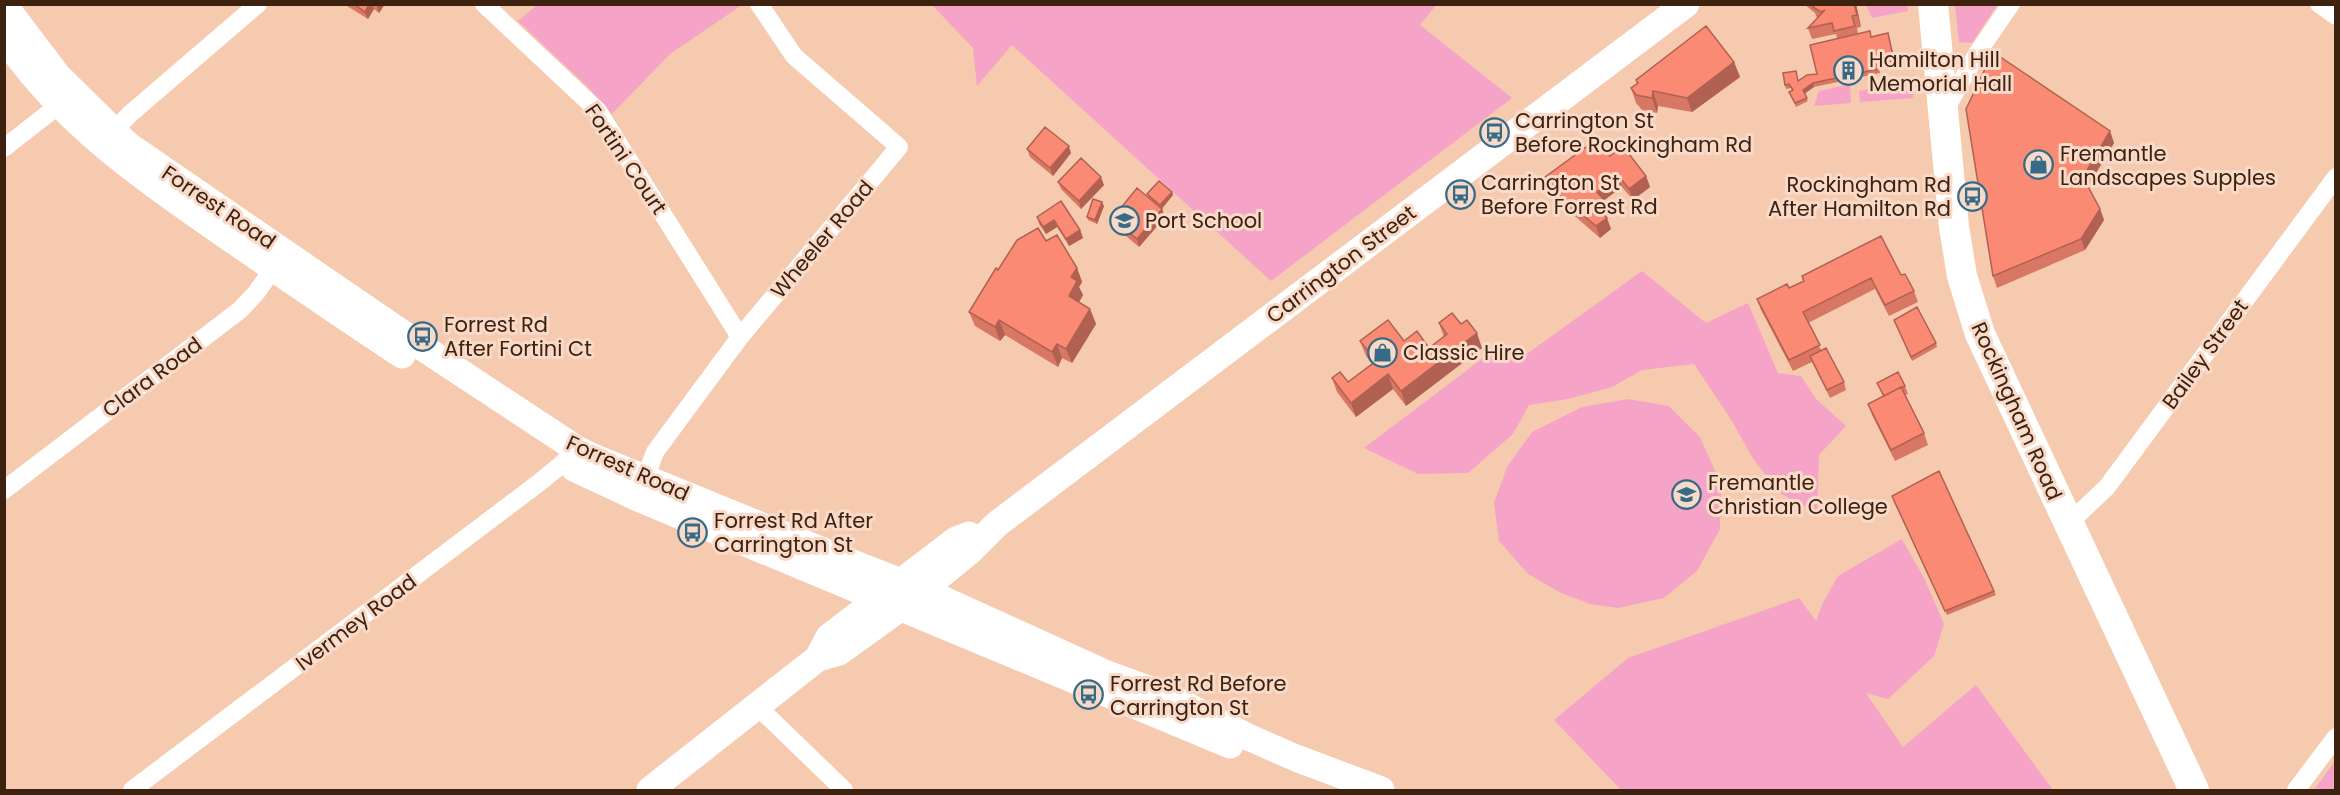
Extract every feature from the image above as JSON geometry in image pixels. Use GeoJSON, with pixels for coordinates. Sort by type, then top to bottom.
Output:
{"type":"FeatureCollection","features":[{"type":"Feature","properties":{"kind":"main road","name":"Carrington Street"},"geometry":{"type":"LineString","coordinates":[[650,790],[818,658],[828,637],[889,603],[912,586],[956,540],[997,524],[1686,4]]}},
{"type":"Feature","properties":{"kind":"main road","name":"Rockingham Road"},"geometry":{"type":"LineString","coordinates":[[1933,4],[1954,227],[1965,285],[1980,334],[2194,790]]}},
{"type":"Feature","properties":{"kind":"main road","name":"Forrest Road"},"geometry":{"type":"LineString","coordinates":[[4,5],[34,46],[66,100]]}},
{"type":"Feature","properties":{"kind":"main road","name":"Forrest Road"},"geometry":{"type":"LineString","coordinates":[[4,38],[21,62],[66,100],[169,196],[279,260],[569,455],[889,603],[1341,790]]}},
{"type":"Feature","properties":{"kind":"main road","name":"Forrest Road"},"geometry":{"type":"LineString","coordinates":[[641,488],[912,586],[1107,674],[1170,697],[1248,737],[1296,758],[1381,790]]}},
{"type":"Feature","properties":{"kind":"street"},"geometry":{"type":"LineString","coordinates":[[107,138],[130,114],[258,4]]}},
{"type":"Feature","properties":{"kind":"street","name":"Fortini Court"},"geometry":{"type":"LineString","coordinates":[[484,4],[598,111],[741,337]]}},
{"type":"Feature","properties":{"kind":"street","name":"Wheeler Road"},"geometry":{"type":"LineString","coordinates":[[641,488],[655,452],[741,337],[898,147],[794,56],[759,4]]}},
{"type":"Feature","properties":{"kind":"street"},"geometry":{"type":"LineString","coordinates":[[1942,114],[1977,52],[2010,4]]}},
{"type":"Feature","properties":{"kind":"street"},"geometry":{"type":"LineString","coordinates":[[2319,4],[2336,16]]}},
{"type":"Feature","properties":{"kind":"street"},"geometry":{"type":"LineString","coordinates":[[4,148],[66,100]]}},
{"type":"Feature","properties":{"kind":"street","name":"Bailey Street"},"geometry":{"type":"LineString","coordinates":[[2068,524],[2107,487],[2336,177]]}},
{"type":"Feature","properties":{"kind":"street","name":"Clara Road"},"geometry":{"type":"LineString","coordinates":[[4,490],[240,310],[256,293],[279,260]]}},
{"type":"Feature","properties":{"kind":"street","name":"Ivermey Road"},"geometry":{"type":"LineString","coordinates":[[132,790],[540,482],[569,455]]}},
{"type":"Feature","properties":{"kind":"street"},"geometry":{"type":"LineString","coordinates":[[758,706],[844,790]]}},
{"type":"Feature","properties":{"kind":"street"},"geometry":{"type":"LineString","coordinates":[[2296,790],[2336,736]]}},
{"type":"Feature","properties":{"kind":"shaded area"},"geometry":{"type":"Polygon","coordinates":[[[537,5],[742,5],[670,54],[612,114],[588,87],[518,21],[537,5]]]}},
{"type":"Feature","properties":{"kind":"shaded area"},"geometry":{"type":"Polygon","coordinates":[[[932,5],[1436,5],[1420,25],[1512,98],[1271,281],[1012,45],[977,86],[973,48],[932,5]]]}},
{"type":"Feature","properties":{"kind":"shaded area"},"geometry":{"type":"Polygon","coordinates":[[[1866,5],[1907,5],[1908,11],[1872,18],[1866,5]]]}},
{"type":"Feature","properties":{"kind":"shaded area"},"geometry":{"type":"Polygon","coordinates":[[[1955,5],[1997,5],[1972,43],[1959,42],[1955,5]]]}},
{"type":"Feature","properties":{"kind":"shaded area"},"geometry":{"type":"Polygon","coordinates":[[[1913,80],[1913,98],[1860,102],[1859,91],[1913,80]]]}},
{"type":"Feature","properties":{"kind":"shaded area"},"geometry":{"type":"Polygon","coordinates":[[[1850,84],[1851,103],[1814,106],[1819,91],[1850,84]]]}},
{"type":"Feature","properties":{"kind":"shaded area"},"geometry":{"type":"Polygon","coordinates":[[[1642,271],[1706,323],[1748,303],[1778,373],[1801,376],[1816,399],[1846,426],[1819,455],[1817,513],[1778,492],[1752,457],[1732,421],[1694,364],[1642,370],[1612,387],[1568,399],[1529,405],[1513,434],[1468,473],[1418,474],[1364,448],[1503,343],[1517,361],[1642,271]]]}},
{"type":"Feature","properties":{"kind":"shaded area"},"geometry":{"type":"Polygon","coordinates":[[[1628,399],[1669,406],[1700,437],[1721,484],[1720,529],[1697,571],[1664,598],[1618,608],[1590,604],[1561,593],[1528,574],[1499,541],[1494,503],[1507,467],[1532,432],[1582,407],[1628,399]]]}},
{"type":"Feature","properties":{"kind":"shaded area"},"geometry":{"type":"Polygon","coordinates":[[[1902,539],[1925,580],[1944,624],[1934,656],[1888,699],[1866,693],[1903,747],[1976,685],[2053,790],[1621,790],[1554,720],[1628,658],[1799,598],[1816,621],[1838,576],[1902,539]]]}},
{"type":"Feature","properties":{"kind":"shaded area"},"geometry":{"type":"Polygon","coordinates":[[[2335,761],[2335,790],[2314,790],[2335,761]]]}},
{"type":"Feature","properties":{"kind":"building"},"geometry":{"type":"Polygon","coordinates":[[[354,4],[369,4],[365,12],[354,4]]]}},
{"type":"Feature","properties":{"kind":"building"},"geometry":{"type":"Polygon","coordinates":[[[1815,4],[1854,4],[1857,15],[1852,16],[1855,26],[1834,31],[1832,23],[1808,28],[1825,10],[1821,12],[1813,7],[1815,4]]]}},
{"type":"Feature","properties":{"kind":"building"},"geometry":{"type":"Polygon","coordinates":[[[1706,26],[1734,62],[1687,98],[1653,91],[1652,98],[1636,95],[1631,88],[1638,83],[1636,80],[1706,26]]]}},
{"type":"Feature","properties":{"kind":"building","name":"Hamilton Hill Memorial Hall"},"geometry":{"type":"Polygon","coordinates":[[[1870,31],[1871,37],[1888,33],[1894,61],[1877,65],[1878,69],[1813,83],[1803,90],[1807,98],[1795,103],[1789,92],[1793,90],[1789,84],[1785,85],[1783,73],[1796,71],[1798,81],[1807,75],[1817,74],[1810,45],[1870,31]]]}},
{"type":"Feature","properties":{"kind":"building","name":"Fremantle Landscapes Supples"},"geometry":{"type":"Polygon","coordinates":[[[1993,52],[2110,131],[2083,177],[2100,209],[2081,239],[1993,276],[1966,109],[1993,52]]]}},
{"type":"Feature","properties":{"kind":"building"},"geometry":{"type":"Polygon","coordinates":[[[1045,127],[1069,146],[1050,168],[1027,149],[1045,127]]]}},
{"type":"Feature","properties":{"kind":"building"},"geometry":{"type":"Polygon","coordinates":[[[1597,139],[1610,156],[1623,146],[1646,176],[1629,189],[1618,175],[1597,192],[1603,199],[1596,204],[1607,218],[1596,226],[1541,180],[1597,139]]]}},
{"type":"Feature","properties":{"kind":"building"},"geometry":{"type":"Polygon","coordinates":[[[1081,158],[1101,177],[1079,201],[1058,182],[1081,158]]]}},
{"type":"Feature","properties":{"kind":"building"},"geometry":{"type":"Polygon","coordinates":[[[1159,181],[1172,192],[1160,205],[1147,194],[1159,181]]]}},
{"type":"Feature","properties":{"kind":"building"},"geometry":{"type":"Polygon","coordinates":[[[1137,188],[1162,209],[1137,239],[1112,219],[1137,188]]]}},
{"type":"Feature","properties":{"kind":"building"},"geometry":{"type":"Polygon","coordinates":[[[1093,199],[1102,202],[1095,220],[1087,217],[1093,199]]]}},
{"type":"Feature","properties":{"kind":"building"},"geometry":{"type":"Polygon","coordinates":[[[1061,201],[1080,230],[1066,239],[1054,220],[1043,227],[1037,217],[1061,201]]]}},
{"type":"Feature","properties":{"kind":"building"},"geometry":{"type":"Polygon","coordinates":[[[1038,228],[1046,241],[1057,235],[1077,268],[1071,277],[1077,281],[1069,296],[1090,309],[1066,349],[1057,344],[1052,352],[999,320],[995,327],[969,312],[996,268],[998,270],[1017,240],[1038,228]]]}},
{"type":"Feature","properties":{"kind":"building"},"geometry":{"type":"Polygon","coordinates":[[[1881,236],[1901,275],[1905,274],[1914,291],[1885,305],[1871,278],[1803,312],[1820,345],[1789,360],[1757,299],[1787,284],[1789,288],[1804,281],[1802,276],[1881,236]]]}},
{"type":"Feature","properties":{"kind":"building"},"geometry":{"type":"Polygon","coordinates":[[[1917,307],[1936,343],[1911,357],[1894,320],[1917,307]]]}},
{"type":"Feature","properties":{"kind":"building"},"geometry":{"type":"Polygon","coordinates":[[[1452,313],[1461,324],[1467,320],[1477,333],[1401,391],[1388,374],[1351,403],[1332,378],[1340,372],[1348,382],[1376,361],[1360,341],[1388,320],[1404,341],[1417,331],[1429,348],[1447,334],[1439,323],[1452,313]]]}},
{"type":"Feature","properties":{"kind":"building"},"geometry":{"type":"Polygon","coordinates":[[[1826,348],[1844,382],[1827,390],[1810,356],[1826,348]]]}},
{"type":"Feature","properties":{"kind":"building"},"geometry":{"type":"Polygon","coordinates":[[[1898,372],[1905,386],[1884,396],[1877,383],[1898,372]]]}},
{"type":"Feature","properties":{"kind":"building"},"geometry":{"type":"Polygon","coordinates":[[[1901,387],[1924,433],[1891,450],[1868,404],[1901,387]]]}},
{"type":"Feature","properties":{"kind":"building"},"geometry":{"type":"Polygon","coordinates":[[[1939,471],[1994,591],[1945,611],[1892,496],[1939,471]]]}},
{"type":"Feature","properties":{"kind":"place","name":"Hamilton Hill Memorial Hall"},"geometry":{"type":"Point","coordinates":[1848,71]}},
{"type":"Feature","properties":{"kind":"place","name":"Carrington St Before Rockingham Rd"},"geometry":{"type":"Point","coordinates":[1494,132]}},
{"type":"Feature","properties":{"kind":"place","name":"Fremantle Landscapes Supples"},"geometry":{"type":"Point","coordinates":[2039,165]}},
{"type":"Feature","properties":{"kind":"place","name":"Carrington St Before Forrest Rd"},"geometry":{"type":"Point","coordinates":[1460,194]}},
{"type":"Feature","properties":{"kind":"place","name":"Rockingham Rd After Hamilton Rd"},"geometry":{"type":"Point","coordinates":[1972,196]}},
{"type":"Feature","properties":{"kind":"place","name":"Port School"},"geometry":{"type":"Point","coordinates":[1124,220]}},
{"type":"Feature","properties":{"kind":"place","name":"Forrest Rd After Fortini Ct"},"geometry":{"type":"Point","coordinates":[423,336]}},
{"type":"Feature","properties":{"kind":"place","name":"Classic Hire"},"geometry":{"type":"Point","coordinates":[1382,352]}},
{"type":"Feature","properties":{"kind":"place","name":"Fremantle Christian College"},"geometry":{"type":"Point","coordinates":[1687,494]}},
{"type":"Feature","properties":{"kind":"place","name":"Forrest Rd After Carrington St"},"geometry":{"type":"Point","coordinates":[693,532]}},
{"type":"Feature","properties":{"kind":"place","name":"Forrest Rd Before Carrington St"},"geometry":{"type":"Point","coordinates":[1089,695]}}]}
